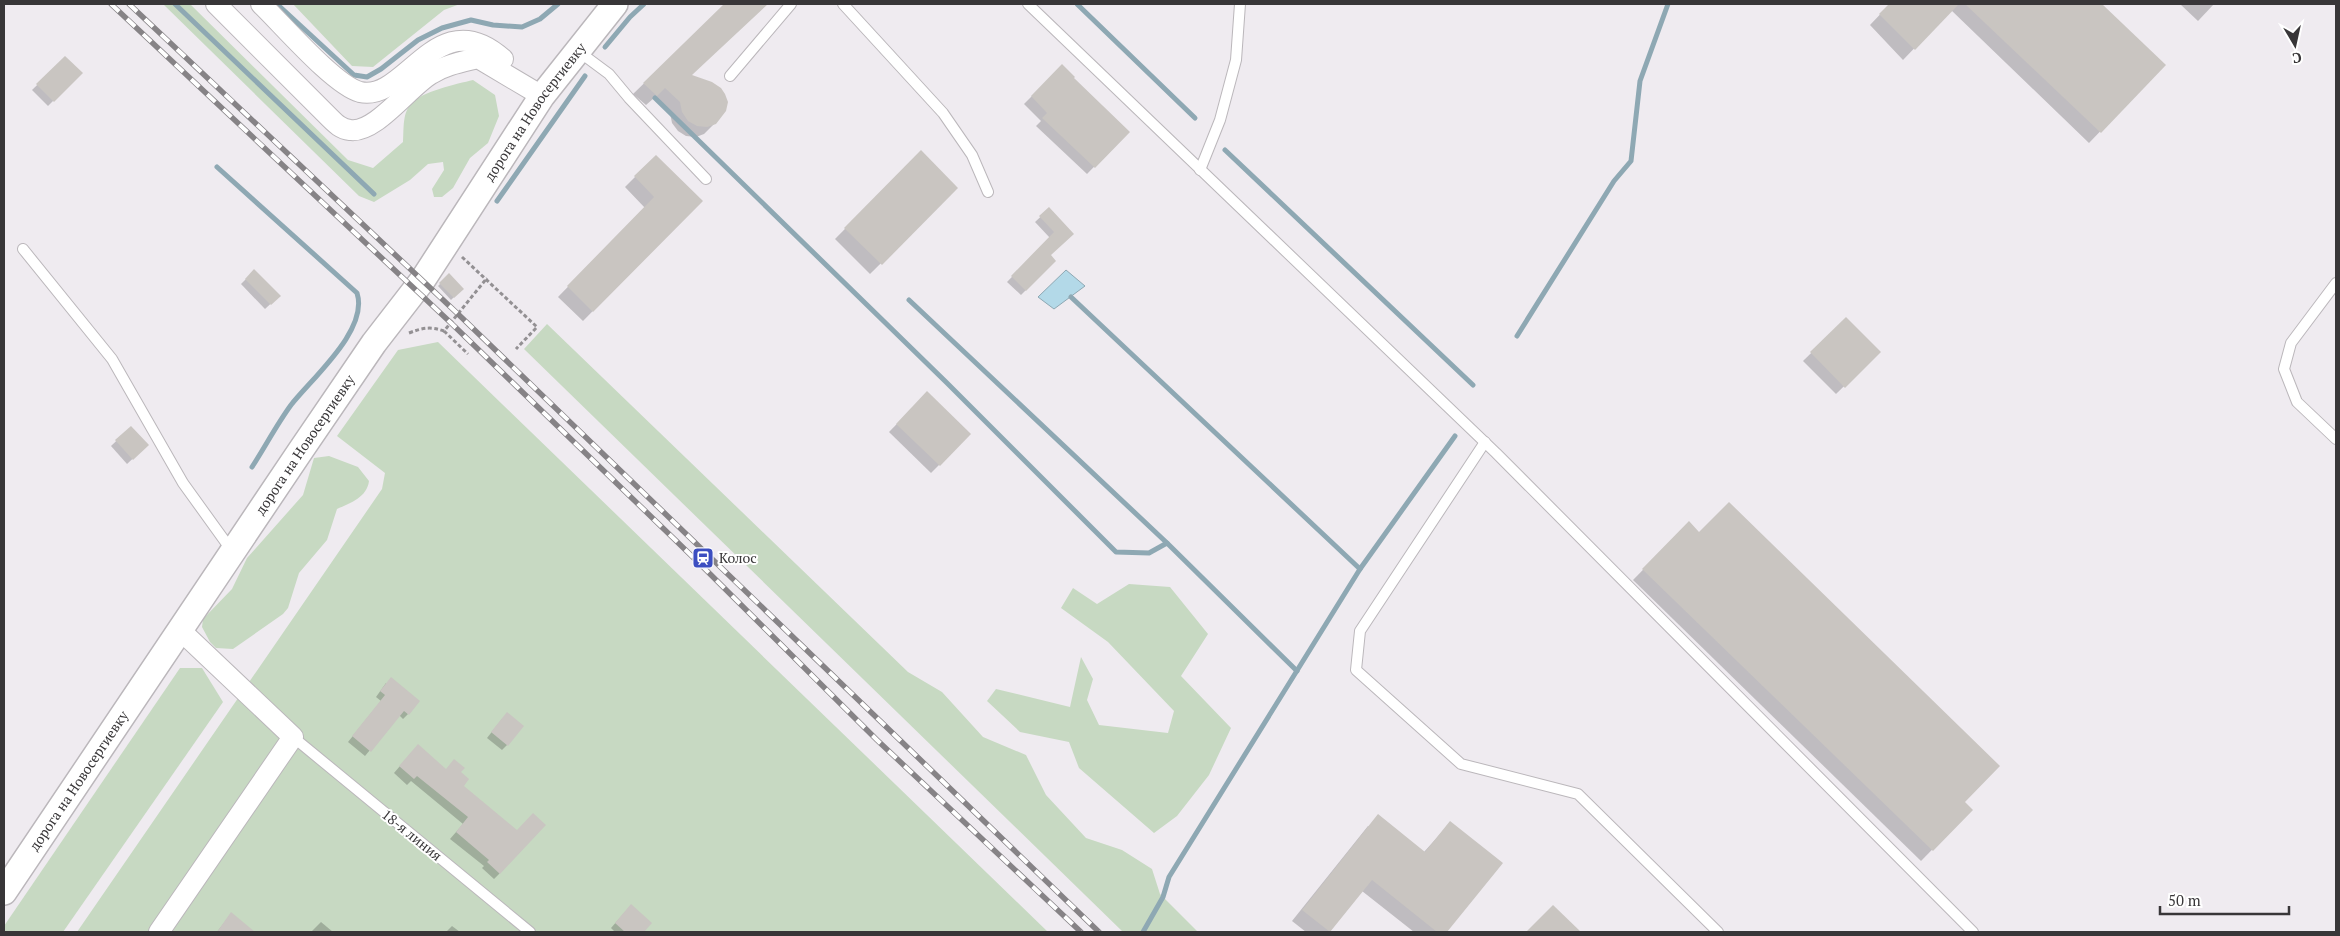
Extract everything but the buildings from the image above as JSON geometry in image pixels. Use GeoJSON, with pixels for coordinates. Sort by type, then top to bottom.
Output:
{"type":"FeatureCollection","features":[{"type":"Feature","properties":{"kind":"street"},"geometry":{"type":"LineString","coordinates":[[216,4],[339,127],[348,130],[365,128],[431,74],[455,63],[478,58],[542,96]]}},
{"type":"Feature","properties":{"kind":"street"},"geometry":{"type":"LineString","coordinates":[[261,4],[332,74],[361,92],[372,92],[386,87],[433,49],[453,40],[475,41],[502,58],[518,81]]}},
{"type":"Feature","properties":{"kind":"street","name":"дорога на Новосергиевку"},"geometry":{"type":"LineString","coordinates":[[4,892],[179,629],[374,343],[446,244],[542,96],[615,4]]}},
{"type":"Feature","properties":{"kind":"street"},"geometry":{"type":"LineString","coordinates":[[159,932],[293,738],[179,629]]}},
{"type":"Feature","properties":{"kind":"lane"},"geometry":{"type":"LineString","coordinates":[[730,76],[791,4]]}},
{"type":"Feature","properties":{"kind":"lane"},"geometry":{"type":"LineString","coordinates":[[843,4],[943,113],[972,155],[988,192]]}},
{"type":"Feature","properties":{"kind":"lane"},"geometry":{"type":"LineString","coordinates":[[1028,4],[1484,442],[1973,932]]}},
{"type":"Feature","properties":{"kind":"lane"},"geometry":{"type":"LineString","coordinates":[[1200,170],[1220,120],[1236,60],[1240,4]]}},
{"type":"Feature","properties":{"kind":"lane"},"geometry":{"type":"LineString","coordinates":[[578,51],[609,74],[706,179]]}},
{"type":"Feature","properties":{"kind":"lane"},"geometry":{"type":"LineString","coordinates":[[23,249],[112,359],[183,484],[232,552]]}},
{"type":"Feature","properties":{"kind":"lane"},"geometry":{"type":"LineString","coordinates":[[2336,283],[2291,343],[2284,369],[2297,402],[2336,440]]}},
{"type":"Feature","properties":{"kind":"lane"},"geometry":{"type":"LineString","coordinates":[[1484,442],[1360,631],[1356,670],[1461,764],[1578,794],[1718,932]]}},
{"type":"Feature","properties":{"kind":"lane","name":"18-я линия"},"geometry":{"type":"LineString","coordinates":[[293,738],[530,932]]}},
{"type":"Feature","properties":{"kind":"path"},"geometry":{"type":"LineString","coordinates":[[446,244],[487,278],[536,327],[516,349]]}},
{"type":"Feature","properties":{"kind":"path"},"geometry":{"type":"LineString","coordinates":[[444,331],[487,278]]}},
{"type":"Feature","properties":{"kind":"path"},"geometry":{"type":"LineString","coordinates":[[404,336],[424,328],[434,328],[444,331],[468,354]]}},
{"type":"Feature","properties":{"kind":"green space"},"geometry":{"type":"Polygon","coordinates":[[[163,4],[190,4],[348,160],[373,168],[403,142],[406,112],[411,104],[423,95],[449,86],[473,80],[495,95],[499,116],[488,143],[470,158],[453,188],[442,197],[434,197],[432,189],[444,170],[443,162],[428,164],[410,180],[374,202],[359,196],[163,4]]]}},
{"type":"Feature","properties":{"kind":"green space"},"geometry":{"type":"Polygon","coordinates":[[[293,4],[460,4],[444,10],[373,67],[352,66],[293,4]]]}},
{"type":"Feature","properties":{"kind":"green space"},"geometry":{"type":"Polygon","coordinates":[[[547,324],[908,672],[942,692],[983,737],[1026,755],[1046,795],[1086,838],[1122,850],[1152,869],[1160,894],[1198,932],[1123,932],[524,349],[547,324]]]}},
{"type":"Feature","properties":{"kind":"green space"},"geometry":{"type":"Polygon","coordinates":[[[438,342],[1048,932],[77,932],[382,489],[385,473],[337,436],[398,350],[438,342]]]}},
{"type":"Feature","properties":{"kind":"green space"},"geometry":{"type":"Polygon","coordinates":[[[329,456],[358,467],[369,481],[368,487],[358,499],[337,509],[327,540],[299,573],[288,608],[283,614],[233,649],[216,648],[210,642],[202,627],[203,619],[232,589],[247,558],[303,495],[314,458],[329,456]]]}},
{"type":"Feature","properties":{"kind":"green space"},"geometry":{"type":"Polygon","coordinates":[[[1129,584],[1170,587],[1208,634],[1181,676],[1231,728],[1209,775],[1177,816],[1154,833],[1079,768],[1069,742],[1020,732],[987,701],[996,689],[1070,707],[1081,657],[1093,679],[1087,700],[1099,725],[1168,733],[1174,711],[1108,642],[1061,608],[1073,588],[1097,604],[1129,584]]]}},
{"type":"Feature","properties":{"kind":"green space"},"geometry":{"type":"Polygon","coordinates":[[[180,668],[202,668],[223,702],[63,932],[4,932],[4,926],[180,668]]]}},
{"type":"Feature","properties":{"kind":"water"},"geometry":{"type":"Polygon","coordinates":[[[1066,270],[1085,286],[1054,309],[1038,297],[1066,270]]]}},
{"type":"Feature","properties":{"kind":"waterway"},"geometry":{"type":"LineString","coordinates":[[175,4],[374,194]]}},
{"type":"Feature","properties":{"kind":"waterway"},"geometry":{"type":"LineString","coordinates":[[277,4],[354,75],[367,77],[381,69],[418,40],[442,28],[471,20],[493,25],[522,27],[540,19],[558,4]]}},
{"type":"Feature","properties":{"kind":"waterway"},"geometry":{"type":"LineString","coordinates":[[605,47],[630,17],[644,4]]}},
{"type":"Feature","properties":{"kind":"waterway"},"geometry":{"type":"LineString","coordinates":[[1077,4],[1195,118]]}},
{"type":"Feature","properties":{"kind":"waterway"},"geometry":{"type":"LineString","coordinates":[[1517,336],[1614,181],[1631,161],[1640,81],[1668,4]]}},
{"type":"Feature","properties":{"kind":"waterway"},"geometry":{"type":"LineString","coordinates":[[497,201],[585,76]]}},
{"type":"Feature","properties":{"kind":"waterway"},"geometry":{"type":"LineString","coordinates":[[655,98],[946,382],[1116,552],[1149,553],[1167,543],[1297,671]]}},
{"type":"Feature","properties":{"kind":"waterway"},"geometry":{"type":"LineString","coordinates":[[1225,150],[1473,385]]}},
{"type":"Feature","properties":{"kind":"waterway"},"geometry":{"type":"LineString","coordinates":[[217,167],[357,293],[358,307],[355,322],[347,338],[291,405],[252,467]]}},
{"type":"Feature","properties":{"kind":"waterway"},"geometry":{"type":"LineString","coordinates":[[1071,297],[1360,569]]}},
{"type":"Feature","properties":{"kind":"waterway"},"geometry":{"type":"LineString","coordinates":[[909,300],[1167,543]]}},
{"type":"Feature","properties":{"kind":"waterway"},"geometry":{"type":"LineString","coordinates":[[1143,932],[1163,897],[1169,877],[1360,569],[1455,436]]}},
{"type":"Feature","properties":{"kind":"railway"},"geometry":{"type":"LineString","coordinates":[[111,4],[451,323],[699,563],[877,740],[1081,932]]}},
{"type":"Feature","properties":{"kind":"railway"},"geometry":{"type":"LineString","coordinates":[[129,4],[458,314],[1099,932]]}},
{"type":"Feature","properties":{"kind":"place","name":"Колос"},"geometry":{"type":"Point","coordinates":[703,558]}}]}
